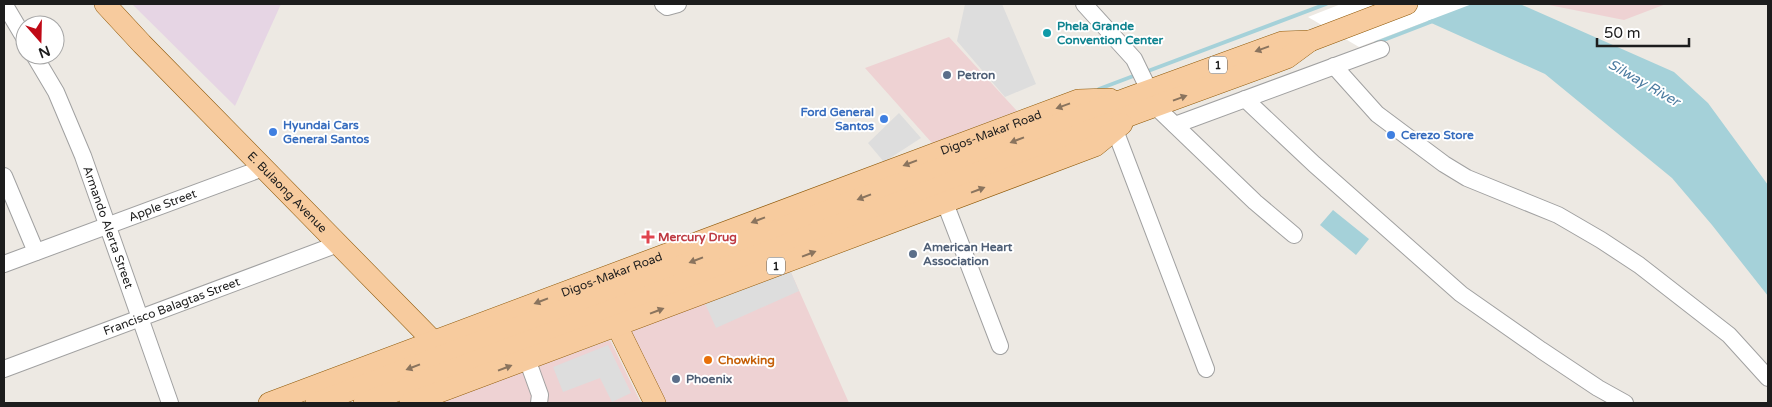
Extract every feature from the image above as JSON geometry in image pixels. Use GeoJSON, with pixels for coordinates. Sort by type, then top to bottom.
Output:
{"type":"FeatureCollection","features":[{"type":"Feature","properties":{"kind":"main road","name":"E. Bulaong Avenue"},"geometry":{"type":"LineString","coordinates":[[104,4],[471,380]]}},
{"type":"Feature","properties":{"kind":"main road","name":"Digos-Makar Road"},"geometry":{"type":"LineString","coordinates":[[364,403],[1152,98],[1287,58],[1310,41],[1407,4]]}},
{"type":"Feature","properties":{"kind":"main road","name":"Digos-Makar Road"},"geometry":{"type":"LineString","coordinates":[[269,403],[1078,100],[1131,106]]}},
{"type":"Feature","properties":{"kind":"main road","name":"Digos-Makar Road"},"geometry":{"type":"LineString","coordinates":[[410,403],[1095,146],[1115,130],[1131,106]]}},
{"type":"Feature","properties":{"kind":"main road","name":"Digos-Makar Road"},"geometry":{"type":"LineString","coordinates":[[316,403],[1131,106]]}},
{"type":"Feature","properties":{"kind":"main road"},"geometry":{"type":"LineString","coordinates":[[595,281],[655,403]]}},
{"type":"Feature","properties":{"kind":"street"},"geometry":{"type":"LineString","coordinates":[[663,4],[667,7],[678,4]]}},
{"type":"Feature","properties":{"kind":"street"},"geometry":{"type":"LineString","coordinates":[[1084,4],[1134,59],[1152,98],[1175,125],[1255,202],[1294,235]]}},
{"type":"Feature","properties":{"kind":"street"},"geometry":{"type":"LineString","coordinates":[[8,6],[15,20]]}},
{"type":"Feature","properties":{"kind":"street"},"geometry":{"type":"LineString","coordinates":[[1175,125],[1381,49]]}},
{"type":"Feature","properties":{"kind":"street","name":"Armando Alerta Street"},"geometry":{"type":"LineString","coordinates":[[40,65],[56,92],[83,156],[170,403]]}},
{"type":"Feature","properties":{"kind":"street"},"geometry":{"type":"LineString","coordinates":[[1334,66],[1377,114],[1444,164],[1467,178],[1558,215],[1601,240],[1638,265],[1729,334],[1768,378]]}},
{"type":"Feature","properties":{"kind":"street"},"geometry":{"type":"LineString","coordinates":[[1246,99],[1292,144],[1462,294],[1541,350],[1598,388],[1625,403]]}},
{"type":"Feature","properties":{"kind":"street"},"geometry":{"type":"LineString","coordinates":[[1115,130],[1206,369]]}},
{"type":"Feature","properties":{"kind":"street","name":"Apple Street"},"geometry":{"type":"LineString","coordinates":[[4,264],[264,168]]}},
{"type":"Feature","properties":{"kind":"street"},"geometry":{"type":"LineString","coordinates":[[4,176],[36,252]]}},
{"type":"Feature","properties":{"kind":"street"},"geometry":{"type":"LineString","coordinates":[[945,203],[1000,346]]}},
{"type":"Feature","properties":{"kind":"street","name":"Francisco Balagtas Street"},"geometry":{"type":"LineString","coordinates":[[4,369],[338,244]]}},
{"type":"Feature","properties":{"kind":"street"},"geometry":{"type":"LineString","coordinates":[[527,360],[540,395],[539,403]]}},
{"type":"Feature","properties":{"kind":"shaded area"},"geometry":{"type":"Polygon","coordinates":[[[132,4],[281,4],[235,106],[132,4]]]}},
{"type":"Feature","properties":{"kind":"shaded area"},"geometry":{"type":"Polygon","coordinates":[[[965,4],[1002,4],[1036,84],[1005,97],[957,41],[965,4]]]}},
{"type":"Feature","properties":{"kind":"shaded area"},"geometry":{"type":"Polygon","coordinates":[[[1544,4],[1666,4],[1624,20],[1544,4]]]}},
{"type":"Feature","properties":{"kind":"shaded area"},"geometry":{"type":"Polygon","coordinates":[[[949,37],[1017,111],[932,143],[865,68],[949,37]]]}},
{"type":"Feature","properties":{"kind":"shaded area"},"geometry":{"type":"Polygon","coordinates":[[[899,113],[921,138],[884,162],[868,143],[899,113]]]}},
{"type":"Feature","properties":{"kind":"shaded area"},"geometry":{"type":"Polygon","coordinates":[[[789,268],[849,403],[665,403],[629,330],[789,268]]]}},
{"type":"Feature","properties":{"kind":"shaded area"},"geometry":{"type":"Polygon","coordinates":[[[789,268],[799,291],[716,328],[704,301],[789,268]]]}},
{"type":"Feature","properties":{"kind":"shaded area"},"geometry":{"type":"Polygon","coordinates":[[[610,340],[641,403],[438,403],[610,340]]]}},
{"type":"Feature","properties":{"kind":"shaded area"},"geometry":{"type":"Polygon","coordinates":[[[608,345],[631,393],[612,402],[600,378],[563,392],[553,367],[608,345]]]}},
{"type":"Feature","properties":{"kind":"water","name":"Silway River"},"geometry":{"type":"Polygon","coordinates":[[[1398,4],[1520,4],[1674,72],[1708,103],[1768,185],[1768,296],[1672,178],[1545,74],[1429,22],[1398,4]]]}},
{"type":"Feature","properties":{"kind":"water"},"geometry":{"type":"Polygon","coordinates":[[[1333,210],[1369,239],[1356,255],[1320,225],[1333,210]]]}},
{"type":"Feature","properties":{"kind":"pier"},"geometry":{"type":"Polygon","coordinates":[[[1341,4],[1472,4],[1359,47],[1308,17],[1341,4]]]}},
{"type":"Feature","properties":{"kind":"waterway"},"geometry":{"type":"LineString","coordinates":[[1148,71],[1326,4]]}},
{"type":"Feature","properties":{"kind":"waterway"},"geometry":{"type":"LineString","coordinates":[[1376,43],[1433,21]]}},
{"type":"Feature","properties":{"kind":"waterway"},"geometry":{"type":"LineString","coordinates":[[1099,89],[1136,75]]}},
{"type":"Feature","properties":{"kind":"place","name":"Phela Grande Convention Center"},"geometry":{"type":"Point","coordinates":[1047,33]}},
{"type":"Feature","properties":{"kind":"place","name":"Petron"},"geometry":{"type":"Point","coordinates":[947,75]}},
{"type":"Feature","properties":{"kind":"place","name":"Ford General Santos"},"geometry":{"type":"Point","coordinates":[884,119]}},
{"type":"Feature","properties":{"kind":"place","name":"Hyundai Cars General Santos"},"geometry":{"type":"Point","coordinates":[273,132]}},
{"type":"Feature","properties":{"kind":"place","name":"Cerezo Store"},"geometry":{"type":"Point","coordinates":[1391,135]}},
{"type":"Feature","properties":{"kind":"place","name":"Mercury Drug"},"geometry":{"type":"Point","coordinates":[648,237]}},
{"type":"Feature","properties":{"kind":"place","name":"American Heart Association"},"geometry":{"type":"Point","coordinates":[913,254]}},
{"type":"Feature","properties":{"kind":"place","name":"Chowking"},"geometry":{"type":"Point","coordinates":[708,360]}},
{"type":"Feature","properties":{"kind":"place","name":"Phoenix"},"geometry":{"type":"Point","coordinates":[676,379]}}]}
